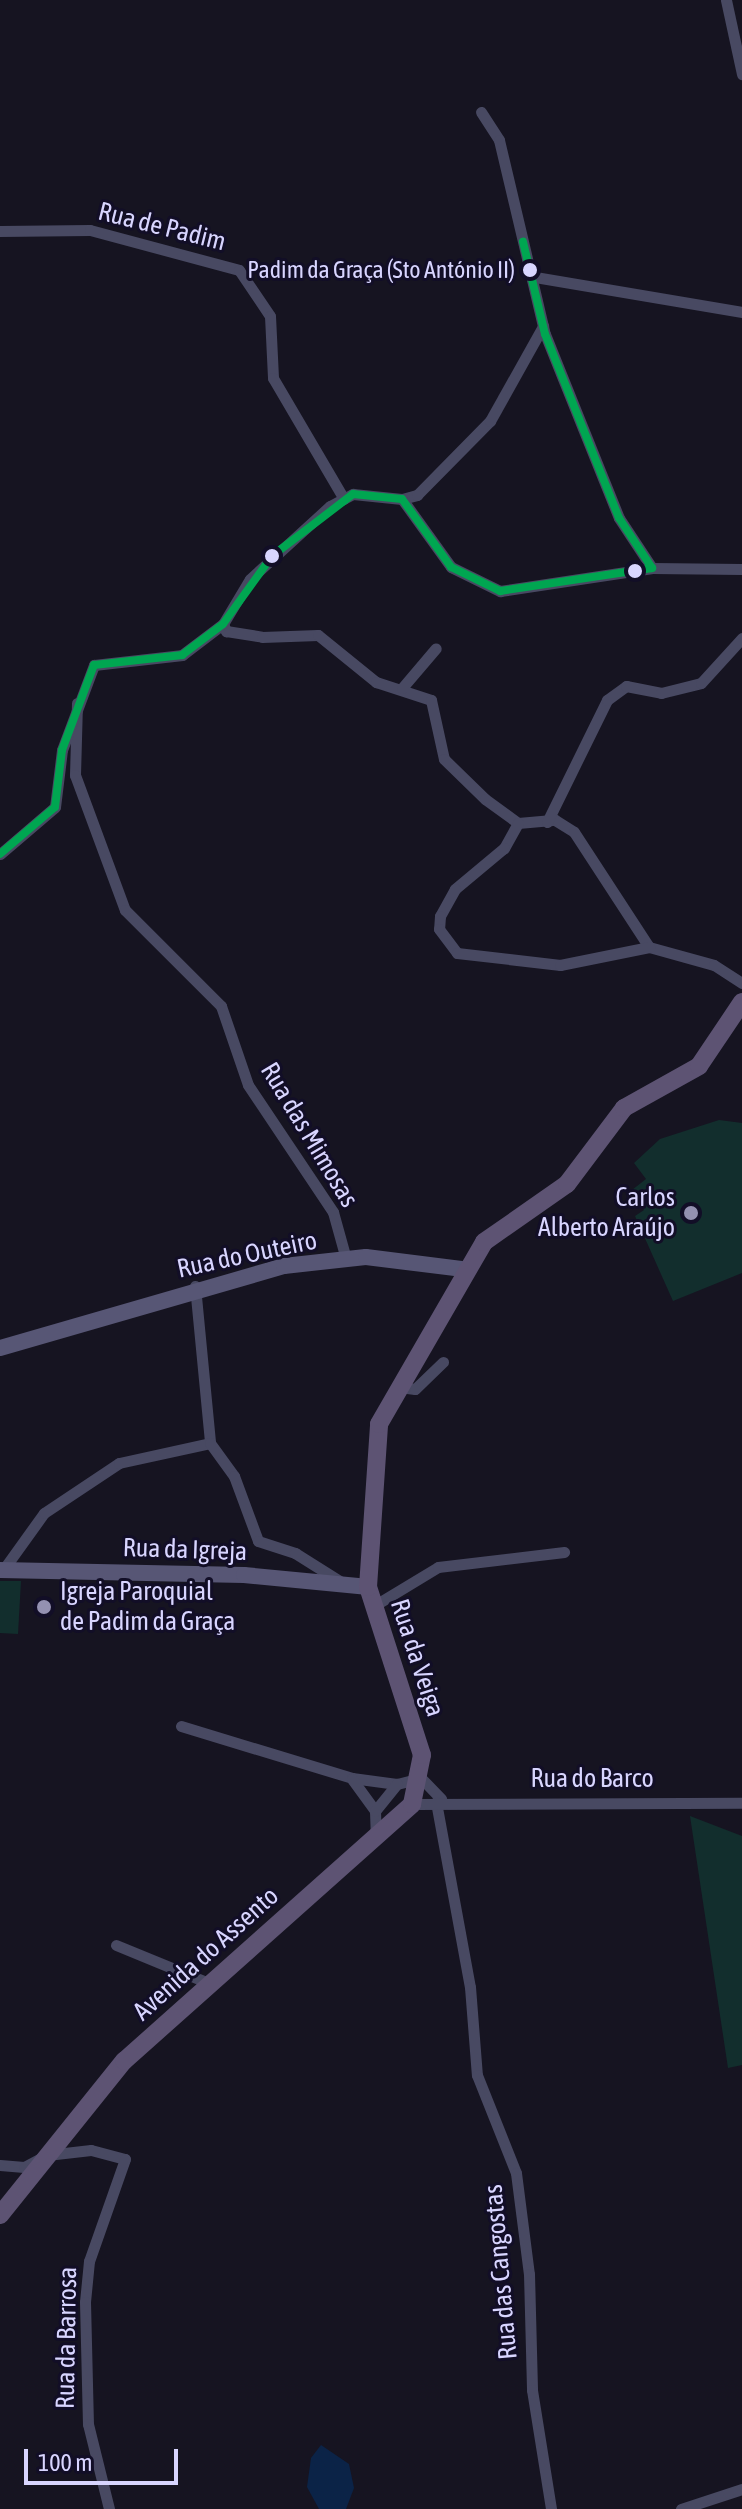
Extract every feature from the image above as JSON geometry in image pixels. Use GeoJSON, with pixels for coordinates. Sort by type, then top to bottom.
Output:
{"type":"FeatureCollection","features":[{"type":"Feature","properties":{"kind":"main road","name":"Rua da Veiga"},"geometry":{"type":"LineString","coordinates":[[412,1804],[421,1778],[422,1755],[371,1607],[368,1587],[371,1449],[399,1387],[463,1269],[484,1242],[567,1184],[624,1108],[699,1066],[742,1002]]}},
{"type":"Feature","properties":{"kind":"main road","name":"Avenida do Assento"},"geometry":{"type":"LineString","coordinates":[[0,2215],[124,2061],[412,1804]]}},
{"type":"Feature","properties":{"kind":"street"},"geometry":{"type":"LineString","coordinates":[[726,0],[742,74]]}},
{"type":"Feature","properties":{"kind":"street"},"geometry":{"type":"LineString","coordinates":[[481,112],[499,140],[535,277],[543,326],[619,518],[652,568]]}},
{"type":"Feature","properties":{"kind":"street","name":"Rua de Padim"},"geometry":{"type":"LineString","coordinates":[[0,231],[90,230],[239,270],[270,316],[273,378],[344,499]]}},
{"type":"Feature","properties":{"kind":"street"},"geometry":{"type":"LineString","coordinates":[[535,277],[742,312]]}},
{"type":"Feature","properties":{"kind":"street"},"geometry":{"type":"LineString","coordinates":[[0,854],[55,807],[77,703],[94,665],[182,655],[223,624],[272,556],[344,499],[402,499],[417,495],[490,421],[543,326]]}},
{"type":"Feature","properties":{"kind":"street"},"geometry":{"type":"LineString","coordinates":[[402,499],[451,567],[500,591],[652,568],[742,569]]}},
{"type":"Feature","properties":{"kind":"street"},"geometry":{"type":"LineString","coordinates":[[223,624],[226,631],[262,637],[318,635],[376,682],[431,700],[444,759],[518,823],[547,822],[574,832],[649,947]]}},
{"type":"Feature","properties":{"kind":"street"},"geometry":{"type":"LineString","coordinates":[[547,822],[607,700],[626,686],[661,693],[701,683],[742,638]]}},
{"type":"Feature","properties":{"kind":"street"},"geometry":{"type":"LineString","coordinates":[[402,688],[436,648]]}},
{"type":"Feature","properties":{"kind":"street","name":"Rua das Mimosas"},"geometry":{"type":"LineString","coordinates":[[77,703],[75,775],[106,843],[125,910],[221,1006],[248,1085],[333,1212],[346,1259]]}},
{"type":"Feature","properties":{"kind":"street"},"geometry":{"type":"LineString","coordinates":[[518,823],[504,848],[455,889],[440,916],[439,929],[457,953],[560,965],[649,947],[714,965],[742,983]]}},
{"type":"Feature","properties":{"kind":"street","name":"Rua do Outeiro"},"geometry":{"type":"LineString","coordinates":[[0,1348],[73,1333],[195,1286],[346,1259],[463,1269]]}},
{"type":"Feature","properties":{"kind":"street"},"geometry":{"type":"LineString","coordinates":[[195,1286],[210,1443],[234,1476],[258,1541],[295,1553],[345,1585]]}},
{"type":"Feature","properties":{"kind":"street"},"geometry":{"type":"LineString","coordinates":[[399,1387],[415,1389],[443,1362]]}},
{"type":"Feature","properties":{"kind":"street"},"geometry":{"type":"LineString","coordinates":[[1,1570],[44,1513],[119,1463],[210,1443]]}},
{"type":"Feature","properties":{"kind":"street"},"geometry":{"type":"LineString","coordinates":[[371,1607],[438,1567],[564,1552]]}},
{"type":"Feature","properties":{"kind":"street","name":"Rua da Igreja"},"geometry":{"type":"LineString","coordinates":[[1,1570],[368,1587]]}},
{"type":"Feature","properties":{"kind":"street"},"geometry":{"type":"LineString","coordinates":[[181,1726],[352,1778],[397,1784],[421,1778],[439,1800]]}},
{"type":"Feature","properties":{"kind":"street"},"geometry":{"type":"LineString","coordinates":[[352,1778],[375,1811],[376,1839]]}},
{"type":"Feature","properties":{"kind":"street"},"geometry":{"type":"LineString","coordinates":[[375,1811],[397,1784]]}},
{"type":"Feature","properties":{"kind":"street","name":"Rua do Barco"},"geometry":{"type":"LineString","coordinates":[[412,1804],[439,1800],[742,1803]]}},
{"type":"Feature","properties":{"kind":"street","name":"Rua das Cangostas"},"geometry":{"type":"LineString","coordinates":[[439,1800],[470,1987],[477,2075],[516,2173],[529,2274],[532,2390],[551,2509]]}},
{"type":"Feature","properties":{"kind":"street"},"geometry":{"type":"LineString","coordinates":[[116,1945],[211,1984]]}},
{"type":"Feature","properties":{"kind":"street","name":"Rua da Barrosa"},"geometry":{"type":"LineString","coordinates":[[0,2165],[24,2167],[47,2155],[91,2150],[126,2163],[100,2222],[85,2302],[88,2424],[109,2509]]}},
{"type":"Feature","properties":{"kind":"street"},"geometry":{"type":"LineString","coordinates":[[681,2509],[742,2489]]}},
{"type":"Feature","properties":{"kind":"green space","name":"Carlos Alberto Araújo"},"geometry":{"type":"Polygon","coordinates":[[[719,1120],[742,1123],[742,1273],[673,1301],[635,1216],[644,1210],[632,1190],[646,1179],[634,1163],[660,1139],[719,1120]]]}},
{"type":"Feature","properties":{"kind":"green space"},"geometry":{"type":"Polygon","coordinates":[[[0,1581],[21,1581],[18,1634],[0,1633],[0,1581]]]}},
{"type":"Feature","properties":{"kind":"green space"},"geometry":{"type":"Polygon","coordinates":[[[690,1816],[742,1836],[742,2065],[728,2068],[690,1816]]]}},
{"type":"Feature","properties":{"kind":"water"},"geometry":{"type":"Polygon","coordinates":[[[321,2445],[349,2464],[354,2488],[346,2509],[319,2509],[307,2487],[311,2458],[321,2445]]]}},
{"type":"Feature","properties":{"kind":"transit line"},"geometry":{"type":"LineString","coordinates":[[0,854],[55,807],[62,750],[94,665],[182,655],[223,624],[272,556],[353,494],[402,499],[451,567],[500,591],[652,568],[619,518],[545,334],[523,242]]}},
{"type":"Feature","properties":{"kind":"place","name":"Padim da Graça (Sto António II)"},"geometry":{"type":"Point","coordinates":[530,270]}},
{"type":"Feature","properties":{"kind":"place","name":"Carlos Alberto Araújo"},"geometry":{"type":"Point","coordinates":[691,1213]}},
{"type":"Feature","properties":{"kind":"place","name":"Igreja Paroquial de Padim da Graça"},"geometry":{"type":"Point","coordinates":[44,1607]}}]}
